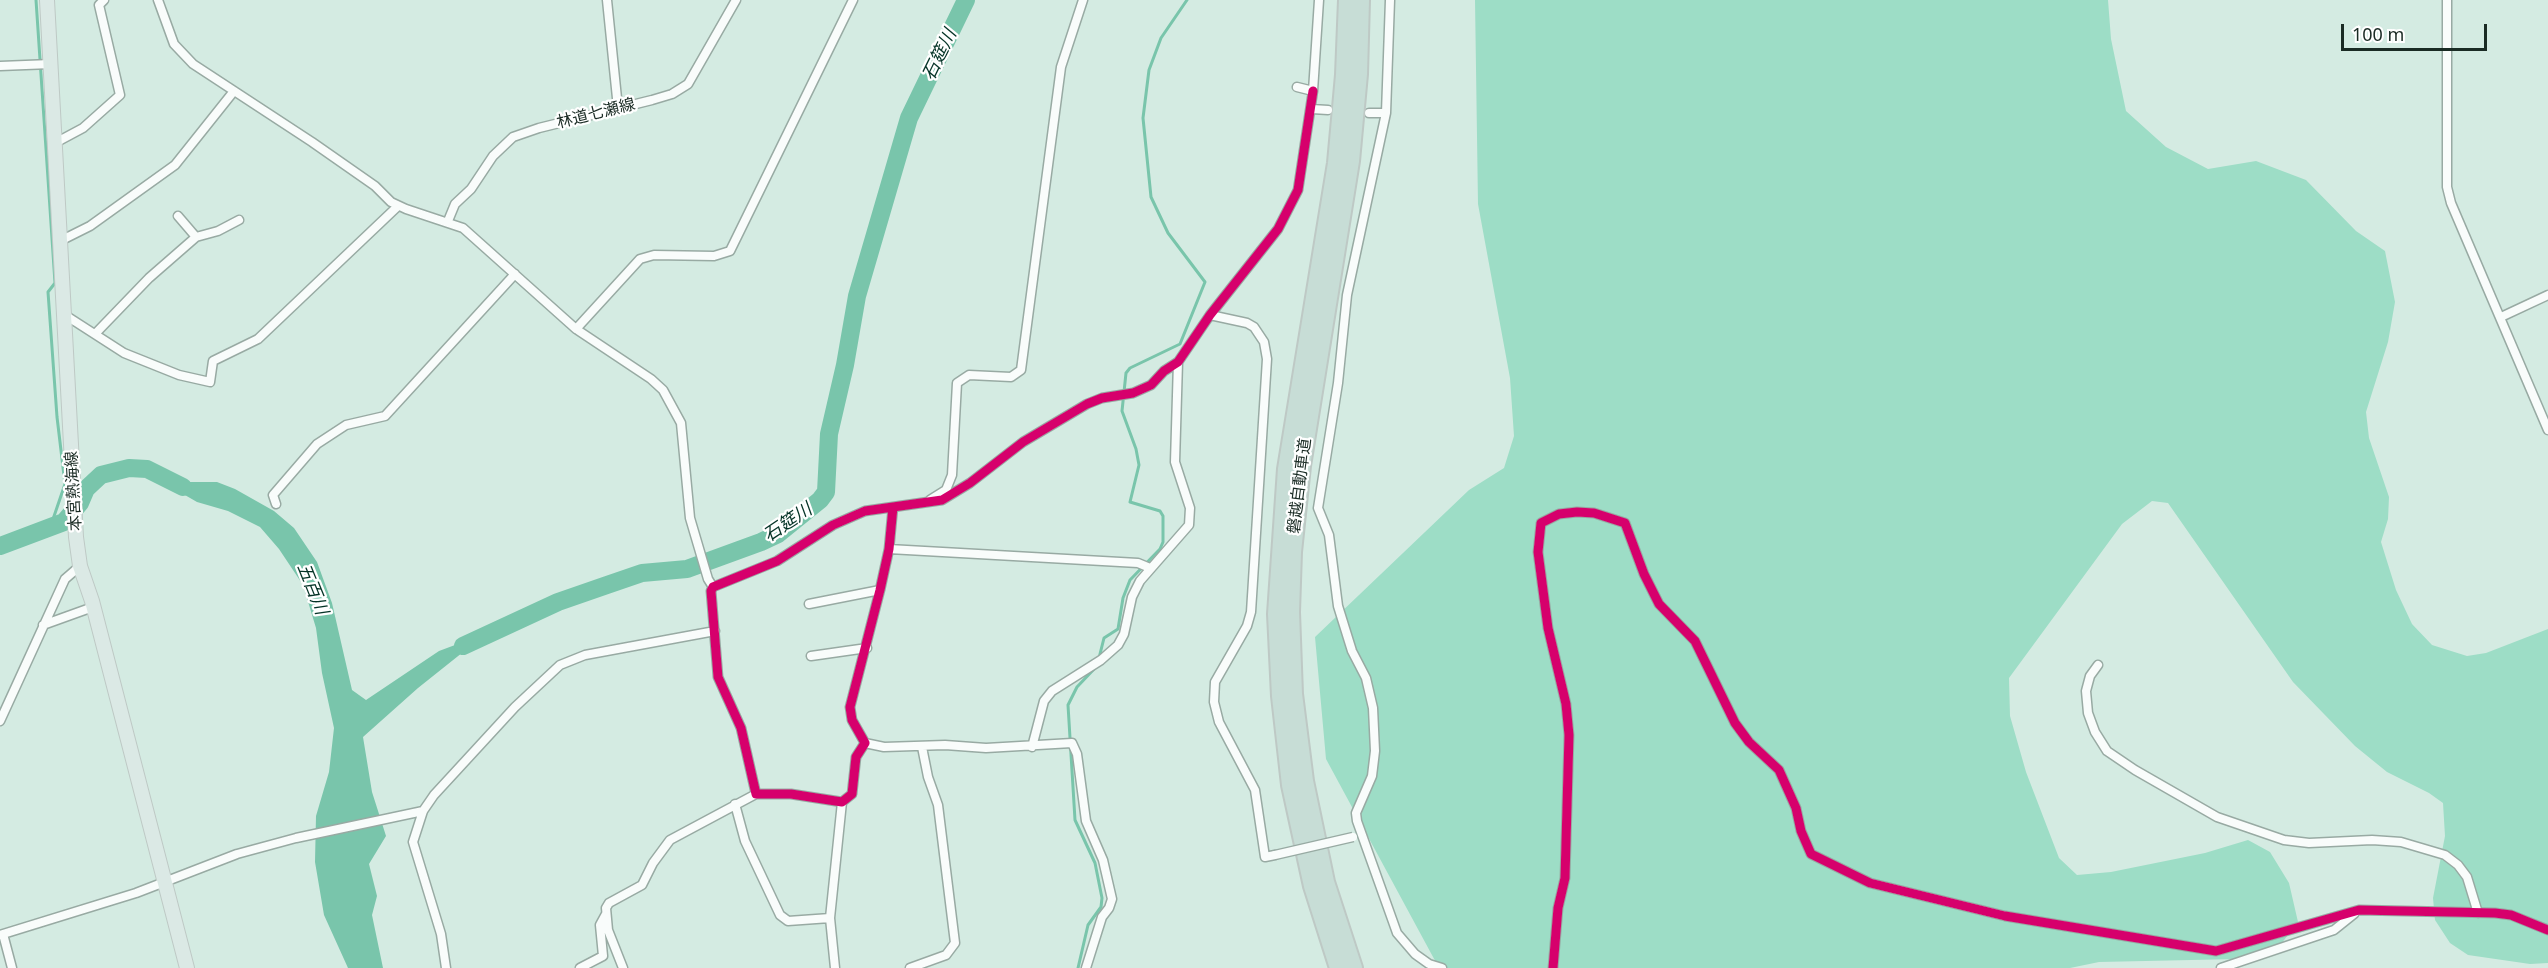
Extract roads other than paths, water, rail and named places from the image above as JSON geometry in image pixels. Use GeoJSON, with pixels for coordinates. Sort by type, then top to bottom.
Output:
{"type":"FeatureCollection","features":[{"type":"Feature","properties":{"kind":"highway","name":"磐越自動車道"},"geometry":{"type":"LineString","coordinates":[[1338,968],[1312,886],[1290,785],[1280,696],[1276,614],[1286,469],[1336,163],[1346,53],[1347,0]]}},
{"type":"Feature","properties":{"kind":"highway","name":"磐越自動車道"},"geometry":{"type":"LineString","coordinates":[[1354,968],[1326,882],[1305,781],[1294,694],[1291,612],[1293,552],[1302,466],[1351,161],[1359,74],[1361,0]]}},
{"type":"Feature","properties":{"kind":"main road","name":"本宮熱海線"},"geometry":{"type":"LineString","coordinates":[[48,0],[75,537],[80,566],[93,607],[187,968]]}},
{"type":"Feature","properties":{"kind":"street"},"geometry":{"type":"LineString","coordinates":[[55,143],[83,128],[120,95],[99,5],[104,0]]}},
{"type":"Feature","properties":{"kind":"street"},"geometry":{"type":"LineString","coordinates":[[158,0],[179,51],[234,91],[320,147],[375,186],[398,206],[448,221],[473,235],[576,329],[651,379],[673,405],[682,430],[687,499],[694,533],[708,579],[713,587],[718,677],[741,728],[756,794]]}},
{"type":"Feature","properties":{"kind":"street"},"geometry":{"type":"LineString","coordinates":[[607,0],[618,108]]}},
{"type":"Feature","properties":{"kind":"street","name":"林道七瀬線"},"geometry":{"type":"LineString","coordinates":[[448,221],[452,208],[471,189],[486,165],[507,141],[539,128],[672,94],[692,81],[736,0]]}},
{"type":"Feature","properties":{"kind":"street"},"geometry":{"type":"LineString","coordinates":[[576,329],[640,258],[649,255],[714,256],[730,251],[853,0]]}},
{"type":"Feature","properties":{"kind":"street"},"geometry":{"type":"LineString","coordinates":[[928,504],[946,490],[952,475],[957,383],[964,376],[974,374],[1011,377],[1021,370],[1061,67],[1083,0]]}},
{"type":"Feature","properties":{"kind":"street"},"geometry":{"type":"LineString","coordinates":[[713,587],[777,561],[833,525],[865,511],[928,504],[942,500],[1023,442],[1087,404],[1102,398],[1133,393],[1152,385],[1164,371],[1178,362],[1210,315],[1278,229],[1298,190],[1312,109],[1318,0]]}},
{"type":"Feature","properties":{"kind":"street"},"geometry":{"type":"LineString","coordinates":[[1390,0],[1386,114],[1347,295],[1338,383],[1318,508],[1329,535],[1338,606],[1352,651],[1366,678],[1373,708],[1375,752],[1372,776],[1356,813],[1357,836],[1401,941],[1429,964],[1442,968]]}},
{"type":"Feature","properties":{"kind":"street"},"geometry":{"type":"LineString","coordinates":[[2447,0],[2447,187],[2464,236],[2548,430]]}},
{"type":"Feature","properties":{"kind":"street"},"geometry":{"type":"LineString","coordinates":[[0,66],[51,64]]}},
{"type":"Feature","properties":{"kind":"street"},"geometry":{"type":"LineString","coordinates":[[1297,87],[1313,91]]}},
{"type":"Feature","properties":{"kind":"street"},"geometry":{"type":"LineString","coordinates":[[60,241],[90,226],[175,165],[234,91]]}},
{"type":"Feature","properties":{"kind":"street"},"geometry":{"type":"LineString","coordinates":[[1312,109],[1328,110]]}},
{"type":"Feature","properties":{"kind":"street"},"geometry":{"type":"LineString","coordinates":[[1369,113],[1386,114]]}},
{"type":"Feature","properties":{"kind":"street"},"geometry":{"type":"LineString","coordinates":[[65,315],[138,359],[179,375],[210,382],[213,361],[258,339],[398,206]]}},
{"type":"Feature","properties":{"kind":"street"},"geometry":{"type":"LineString","coordinates":[[178,216],[196,237]]}},
{"type":"Feature","properties":{"kind":"street"},"geometry":{"type":"LineString","coordinates":[[95,334],[149,278],[196,237],[218,231],[239,220]]}},
{"type":"Feature","properties":{"kind":"street"},"geometry":{"type":"LineString","coordinates":[[276,504],[273,495],[317,444],[346,425],[385,416],[515,274]]}},
{"type":"Feature","properties":{"kind":"street"},"geometry":{"type":"LineString","coordinates":[[2501,317],[2548,295]]}},
{"type":"Feature","properties":{"kind":"street"},"geometry":{"type":"LineString","coordinates":[[1210,315],[1247,323],[1254,327],[1264,342],[1267,359],[1250,621],[1215,682],[1214,702],[1219,722],[1255,790],[1265,857],[1357,836]]}},
{"type":"Feature","properties":{"kind":"street"},"geometry":{"type":"LineString","coordinates":[[1032,747],[1044,701],[1052,691],[1101,660],[1118,645],[1124,634],[1132,597],[1150,568],[1182,536],[1190,520],[1185,490],[1174,462],[1178,362]]}},
{"type":"Feature","properties":{"kind":"street"},"geometry":{"type":"LineString","coordinates":[[865,743],[849,711],[867,648],[889,549],[893,507]]}},
{"type":"Feature","properties":{"kind":"street"},"geometry":{"type":"LineString","coordinates":[[1553,968],[1557,908],[1565,878],[1569,735],[1566,704],[1548,628],[1538,552],[1541,523],[1559,514],[1577,512],[1594,513],[1625,523],[1644,574],[1659,604],[1695,641],[1735,723],[1749,742],[1772,761],[1783,776],[1811,854],[1816,859],[1870,883],[2005,916],[2216,951],[2359,910],[2478,912],[2511,915],[2548,930]]}},
{"type":"Feature","properties":{"kind":"street"},"geometry":{"type":"LineString","coordinates":[[889,549],[1138,563],[1150,568]]}},
{"type":"Feature","properties":{"kind":"street"},"geometry":{"type":"LineString","coordinates":[[0,721],[64,579],[80,566]]}},
{"type":"Feature","properties":{"kind":"street"},"geometry":{"type":"LineString","coordinates":[[809,604],[880,590]]}},
{"type":"Feature","properties":{"kind":"street"},"geometry":{"type":"LineString","coordinates":[[43,624],[93,607]]}},
{"type":"Feature","properties":{"kind":"street"},"geometry":{"type":"LineString","coordinates":[[447,968],[441,934],[417,863],[413,842],[423,811],[515,707],[560,665],[585,655],[715,631]]}},
{"type":"Feature","properties":{"kind":"street"},"geometry":{"type":"LineString","coordinates":[[811,656],[867,648]]}},
{"type":"Feature","properties":{"kind":"street"},"geometry":{"type":"LineString","coordinates":[[2098,665],[2090,676],[2086,691],[2088,713],[2095,732],[2107,751],[2135,770],[2217,817],[2252,831],[2309,843],[2372,840],[2401,842],[2445,855],[2458,865],[2467,877],[2478,912]]}},
{"type":"Feature","properties":{"kind":"street"},"geometry":{"type":"LineString","coordinates":[[865,743],[884,747],[1032,747],[1072,743],[1086,821],[1102,860],[1111,891],[1111,905],[1102,917],[1086,968]]}},
{"type":"Feature","properties":{"kind":"street"},"geometry":{"type":"LineString","coordinates":[[835,968],[830,918],[842,802],[852,794],[856,757],[865,743]]}},
{"type":"Feature","properties":{"kind":"street"},"geometry":{"type":"LineString","coordinates":[[910,968],[946,955],[955,943],[938,805],[927,777],[922,747]]}},
{"type":"Feature","properties":{"kind":"street"},"geometry":{"type":"LineString","coordinates":[[580,968],[597,962],[603,956],[600,925],[610,902],[642,885],[653,862],[670,840],[756,794],[791,794],[842,802]]}},
{"type":"Feature","properties":{"kind":"street"},"geometry":{"type":"LineString","coordinates":[[735,804],[745,841],[780,915],[788,921],[830,918]]}},
{"type":"Feature","properties":{"kind":"street"},"geometry":{"type":"LineString","coordinates":[[12,968],[2,935],[164,884],[237,854],[296,838],[423,811]]}},
{"type":"Feature","properties":{"kind":"street"},"geometry":{"type":"LineString","coordinates":[[2221,968],[2258,958],[2334,930],[2359,910]]}},
{"type":"Feature","properties":{"kind":"street"},"geometry":{"type":"LineString","coordinates":[[606,914],[608,930],[623,968]]}},
{"type":"Feature","properties":{"kind":"water"},"geometry":{"type":"Polygon","coordinates":[[[161,476],[178,482],[217,482],[235,489],[274,511],[294,528],[317,562],[332,603],[352,690],[366,700],[439,651],[487,633],[418,688],[363,737],[372,792],[386,836],[369,864],[377,896],[372,915],[383,968],[348,968],[324,915],[315,862],[316,816],[329,772],[334,728],[322,673],[316,628],[303,585],[279,549],[260,527],[228,511],[197,502],[171,487],[161,476]]]}},
{"type":"Feature","properties":{"kind":"waterway"},"geometry":{"type":"LineString","coordinates":[[36,0],[55,283],[48,292],[57,417],[65,484],[50,528]]}},
{"type":"Feature","properties":{"kind":"waterway","name":"石筵川"},"geometry":{"type":"LineString","coordinates":[[463,646],[558,602],[642,573],[687,569],[761,542],[778,534],[820,500],[826,492],[829,434],[845,365],[857,296],[909,118],[966,0]]}},
{"type":"Feature","properties":{"kind":"waterway"},"geometry":{"type":"LineString","coordinates":[[1099,658],[1104,638],[1118,629],[1123,598],[1130,580],[1160,549],[1163,542],[1163,516],[1160,511],[1130,502],[1139,465],[1136,449],[1122,411],[1126,373],[1130,368],[1180,344],[1205,282],[1168,233],[1151,197],[1143,118],[1149,70],[1161,38],[1187,0]]}},
{"type":"Feature","properties":{"kind":"waterway","name":"五百川"},"geometry":{"type":"LineString","coordinates":[[0,546],[64,522],[80,503],[86,489],[101,475],[129,468],[147,469],[183,487]]}},
{"type":"Feature","properties":{"kind":"waterway"},"geometry":{"type":"LineString","coordinates":[[1078,968],[1088,925],[1101,907],[1102,898],[1095,863],[1075,820],[1068,705],[1077,687],[1096,667]]}}]}
